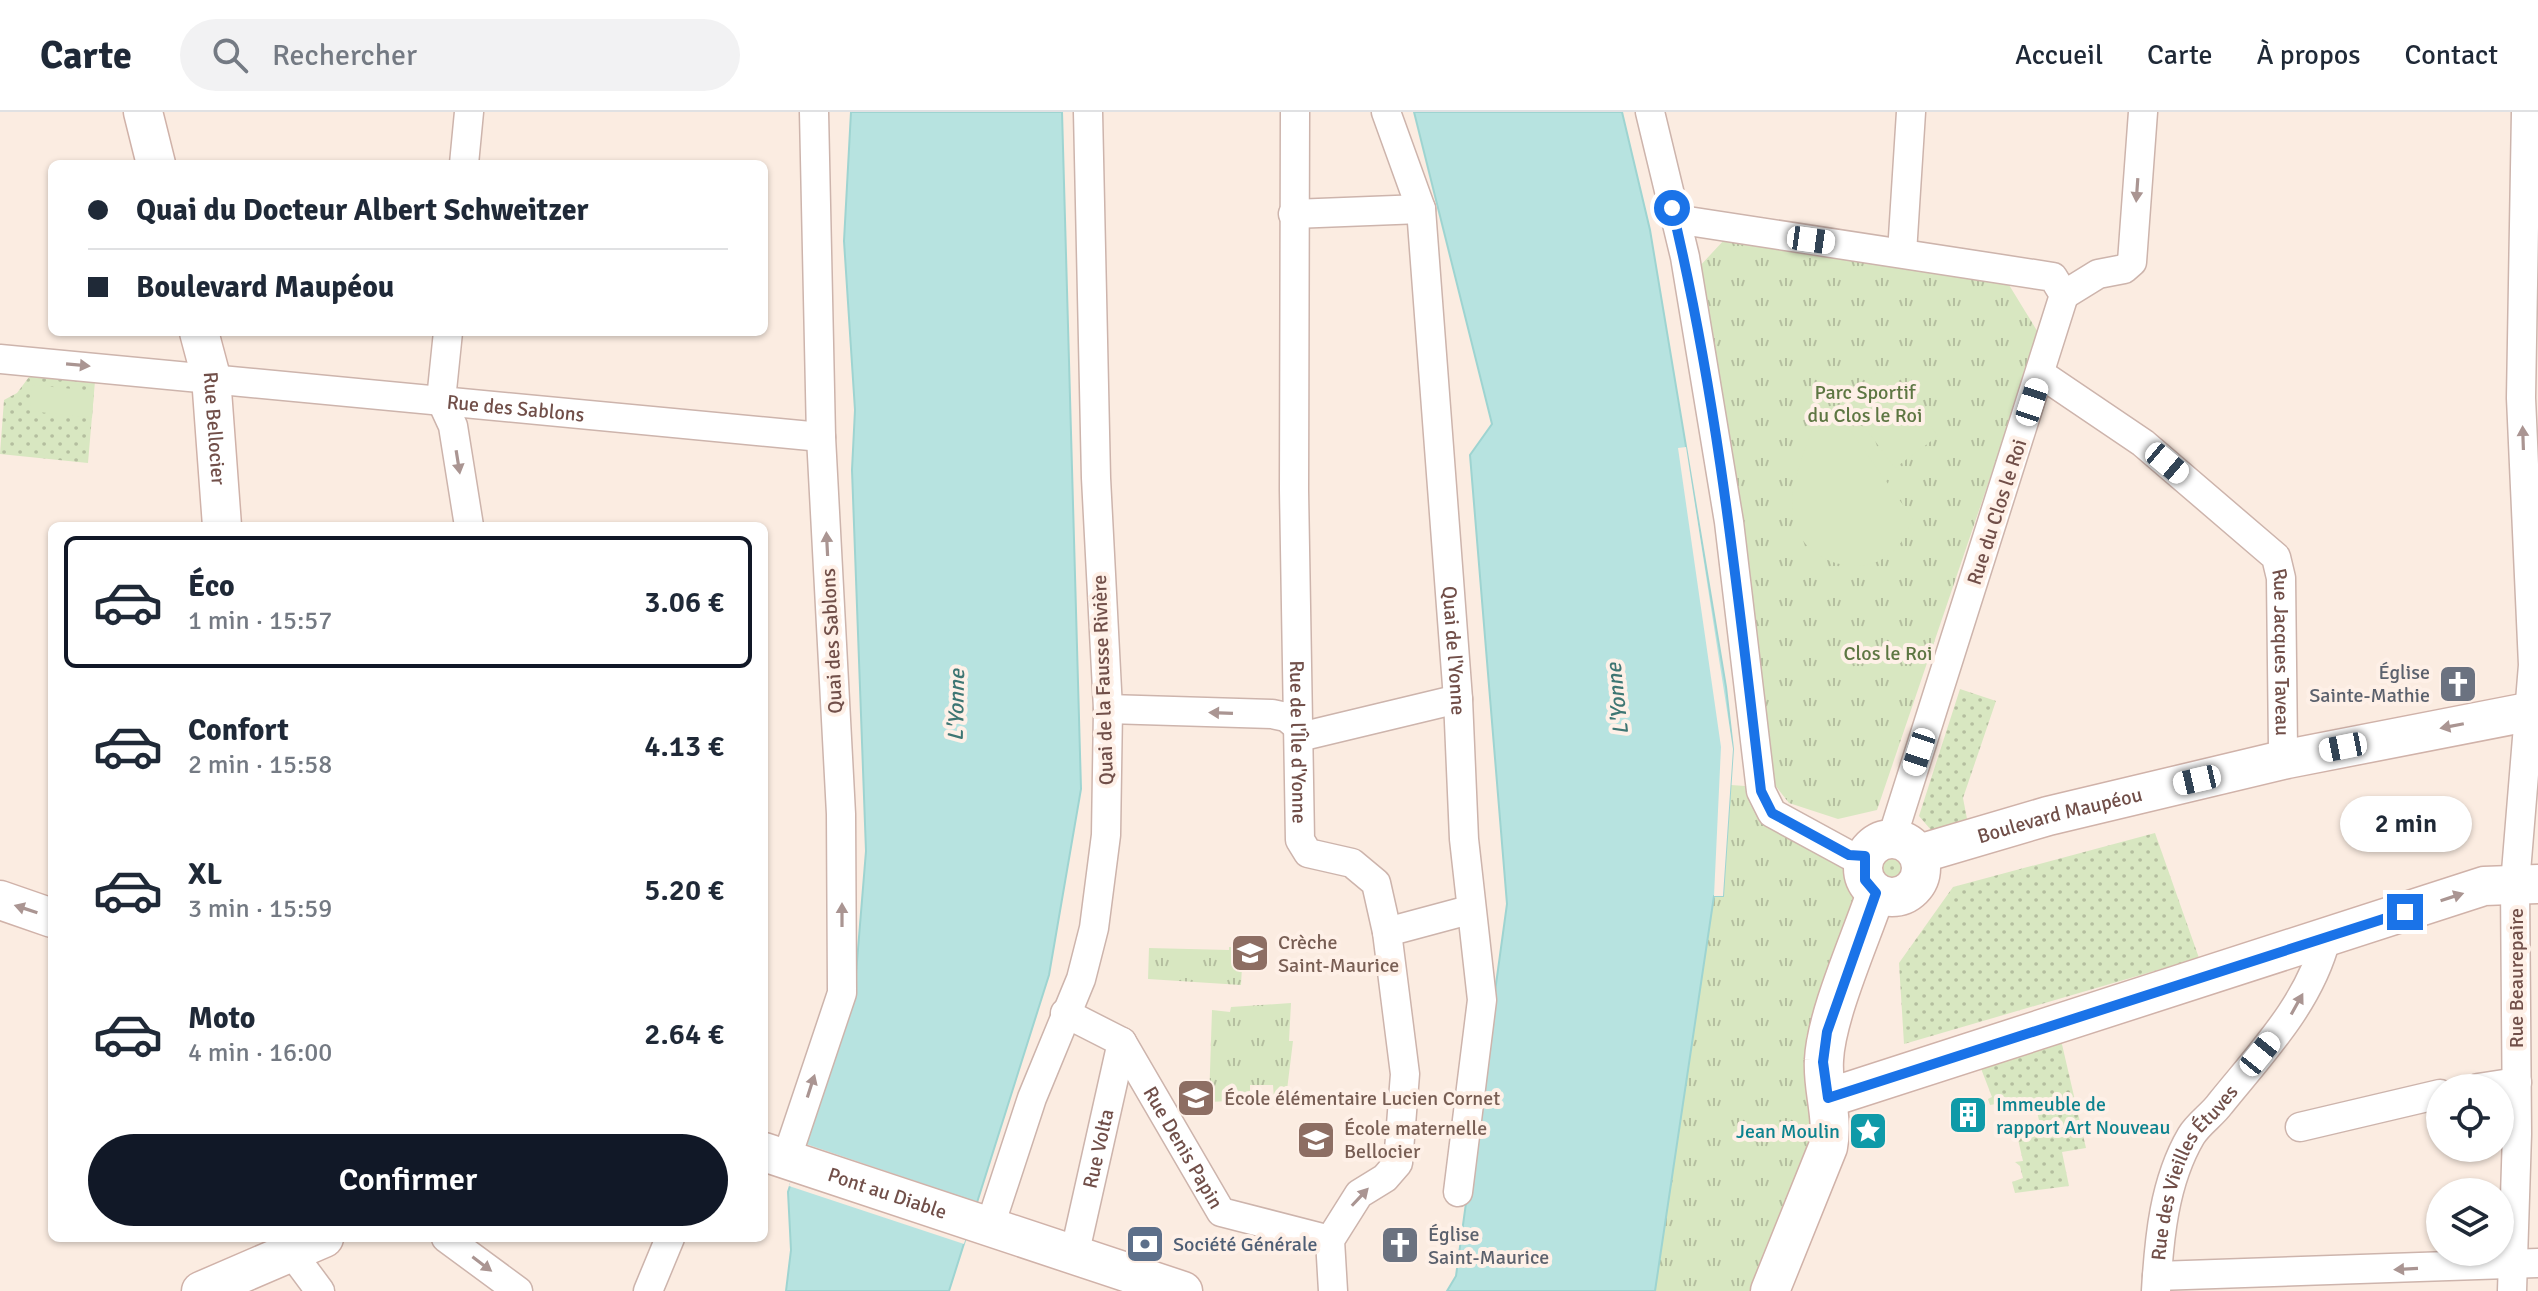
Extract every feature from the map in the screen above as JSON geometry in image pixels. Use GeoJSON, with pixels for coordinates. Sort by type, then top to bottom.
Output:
{"type":"FeatureCollection","features":[{"type":"Feature","properties":{"kind":"main road"},"geometry":{"type":"LineString","coordinates":[[143,112],[155,160]]}},
{"type":"Feature","properties":{"kind":"main road","name":"Rue Bellocier"},"geometry":{"type":"LineString","coordinates":[[200,336],[211,377],[222,522]]}},
{"type":"Feature","properties":{"kind":"main road","name":"Boulevard Maupéou"},"geometry":{"type":"LineString","coordinates":[[1892,849],[2048,816],[2287,759],[2533,711]]}},
{"type":"Feature","properties":{"kind":"main road"},"geometry":{"type":"LineString","coordinates":[[1892,849],[1921,873],[1912,890],[1895,897],[1876,893],[1865,880],[1892,849]]}},
{"type":"Feature","properties":{"kind":"main road"},"geometry":{"type":"LineString","coordinates":[[1828,1098],[2484,886],[2527,884]]}},
{"type":"Feature","properties":{"kind":"main road"},"geometry":{"type":"LineString","coordinates":[[1770,1291],[1828,1147],[1828,1098],[1823,1062],[1827,1032],[1876,893]]}},
{"type":"Feature","properties":{"kind":"main road"},"geometry":{"type":"LineString","coordinates":[[0,900],[48,917]]}},
{"type":"Feature","properties":{"kind":"main road","name":"Pont au Diable"},"geometry":{"type":"LineString","coordinates":[[782,1159],[1074,1256],[1135,1284],[1183,1291]]}},
{"type":"Feature","properties":{"kind":"main road"},"geometry":{"type":"LineString","coordinates":[[201,1291],[301,1243]]}},
{"type":"Feature","properties":{"kind":"street"},"geometry":{"type":"LineString","coordinates":[[464,160],[469,112]]}},
{"type":"Feature","properties":{"kind":"street","name":"Quai des Sablons"},"geometry":{"type":"LineString","coordinates":[[782,1159],[842,993],[841,814],[821,437],[814,112]]}},
{"type":"Feature","properties":{"kind":"street","name":"Quai de la Fausse Rivière"},"geometry":{"type":"LineString","coordinates":[[980,1226],[1081,979],[1094,928],[1106,835],[1108,709],[1096,478],[1088,112]]}},
{"type":"Feature","properties":{"kind":"street","name":"Rue de l'Île d'Yonne"},"geometry":{"type":"LineString","coordinates":[[1295,112],[1296,724],[1303,847],[1319,857],[1352,863],[1376,883],[1387,932],[1405,1074],[1398,1163],[1385,1178],[1359,1194],[1330,1240]]}},
{"type":"Feature","properties":{"kind":"street","name":"Quai de l'Yonne"},"geometry":{"type":"LineString","coordinates":[[1386,112],[1421,209],[1458,699],[1469,910],[1482,1000],[1458,1192]]}},
{"type":"Feature","properties":{"kind":"street"},"geometry":{"type":"LineString","coordinates":[[1650,112],[1687,264],[1729,522],[1761,791],[1772,813],[1849,855],[1892,849]]}},
{"type":"Feature","properties":{"kind":"street"},"geometry":{"type":"LineString","coordinates":[[1902,253],[1911,112]]}},
{"type":"Feature","properties":{"kind":"street"},"geometry":{"type":"LineString","coordinates":[[1675,219],[2053,277],[2064,295],[2098,274],[2124,269],[2132,262],[2143,112]]}},
{"type":"Feature","properties":{"kind":"street","name":"Rue Beaurepaire"},"geometry":{"type":"LineString","coordinates":[[2521,1273],[2517,1082],[2526,959],[2533,711],[2521,398],[2526,112]]}},
{"type":"Feature","properties":{"kind":"street"},"geometry":{"type":"LineString","coordinates":[[1293,214],[1421,209]]}},
{"type":"Feature","properties":{"kind":"street","name":"Rue du Clos le Roi"},"geometry":{"type":"LineString","coordinates":[[1892,849],[2064,295]]}},
{"type":"Feature","properties":{"kind":"street"},"geometry":{"type":"LineString","coordinates":[[448,336],[441,400],[453,426],[468,522]]}},
{"type":"Feature","properties":{"kind":"street","name":"Rue des Sablons"},"geometry":{"type":"LineString","coordinates":[[0,359],[821,437]]}},
{"type":"Feature","properties":{"kind":"street","name":"Rue Jacques Taveau"},"geometry":{"type":"LineString","coordinates":[[2041,374],[2143,443],[2276,557],[2281,578],[2283,749],[2287,759]]}},
{"type":"Feature","properties":{"kind":"street"},"geometry":{"type":"LineString","coordinates":[[1108,709],[1272,714],[1296,724],[1308,735],[1458,699]]}},
{"type":"Feature","properties":{"kind":"street"},"geometry":{"type":"LineString","coordinates":[[1387,932],[1469,910]]}},
{"type":"Feature","properties":{"kind":"street","name":"Rue des Vieilles Étuves"},"geometry":{"type":"LineString","coordinates":[[2156,1284],[2170,1188],[2193,1133],[2209,1118],[2294,1012],[2315,976],[2326,939]]}},
{"type":"Feature","properties":{"kind":"street"},"geometry":{"type":"LineString","coordinates":[[1065,1013],[1122,1042]]}},
{"type":"Feature","properties":{"kind":"street","name":"Rue Denis Papin"},"geometry":{"type":"LineString","coordinates":[[1122,1042],[1221,1212],[1330,1240]]}},
{"type":"Feature","properties":{"kind":"street","name":"Rue Volta"},"geometry":{"type":"LineString","coordinates":[[1074,1256],[1122,1042]]}},
{"type":"Feature","properties":{"kind":"street"},"geometry":{"type":"LineString","coordinates":[[2300,1127],[2426,1097]]}},
{"type":"Feature","properties":{"kind":"street"},"geometry":{"type":"LineString","coordinates":[[1330,1240],[1333,1291]]}},
{"type":"Feature","properties":{"kind":"street"},"geometry":{"type":"LineString","coordinates":[[451,1242],[518,1291]]}},
{"type":"Feature","properties":{"kind":"street"},"geometry":{"type":"LineString","coordinates":[[648,1291],[668,1242]]}},
{"type":"Feature","properties":{"kind":"street"},"geometry":{"type":"LineString","coordinates":[[301,1243],[320,1291]]}},
{"type":"Feature","properties":{"kind":"street"},"geometry":{"type":"LineString","coordinates":[[2156,1284],[2521,1273]]}},
{"type":"Feature","properties":{"kind":"green space","name":"Parc Sportif du Clos le Roi"},"geometry":{"type":"Polygon","coordinates":[[[1725,239],[2006,280],[2039,334],[1877,810],[1838,819],[1789,803],[1771,780],[1698,268],[1725,239]]]}},
{"type":"Feature","properties":{"kind":"green space"},"geometry":{"type":"Polygon","coordinates":[[[1886,366],[1938,436],[1895,468],[1843,398],[1886,366]]]}},
{"type":"Feature","properties":{"kind":"green space"},"geometry":{"type":"Polygon","coordinates":[[[32,373],[95,381],[88,463],[0,454],[4,400],[17,393],[32,373]]]}},
{"type":"Feature","properties":{"kind":"green space"},"geometry":{"type":"Polygon","coordinates":[[[32,385],[94,391],[92,418],[30,411],[32,385]]]}},
{"type":"Feature","properties":{"kind":"green space"},"geometry":{"type":"Polygon","coordinates":[[[1837,412],[1913,519],[1894,551],[1876,562],[1862,565],[1833,562],[1808,547],[1799,535],[1792,509],[1794,484],[1814,424],[1837,412]]]}},
{"type":"Feature","properties":{"kind":"green space"},"geometry":{"type":"Polygon","coordinates":[[[1960,689],[1996,701],[1963,798],[1967,819],[1931,830],[1919,816],[1960,689]]]}},
{"type":"Feature","properties":{"kind":"green space"},"geometry":{"type":"Polygon","coordinates":[[[1731,785],[1745,786],[1762,820],[1843,861],[1847,884],[1855,901],[1849,928],[1806,1037],[1816,1124],[1805,1167],[1753,1291],[1655,1291],[1714,896],[1723,896],[1731,785]]]}},
{"type":"Feature","properties":{"kind":"green space"},"geometry":{"type":"Polygon","coordinates":[[[2155,833],[2199,958],[1904,1044],[1899,963],[1953,887],[2155,833]]]}},
{"type":"Feature","properties":{"kind":"green space"},"geometry":{"type":"Polygon","coordinates":[[[1892,847],[1906,853],[1912,867],[1906,881],[1892,887],[1878,881],[1872,867],[1878,853],[1892,847]]]}},
{"type":"Feature","properties":{"kind":"green space"},"geometry":{"type":"Polygon","coordinates":[[[1229,947],[1243,948],[1241,985],[1148,979],[1149,948],[1229,950],[1229,947]]]}},
{"type":"Feature","properties":{"kind":"green space"},"geometry":{"type":"Polygon","coordinates":[[[1291,1003],[1289,1041],[1293,1041],[1286,1098],[1274,1099],[1273,1085],[1250,1085],[1250,1100],[1209,1102],[1212,1010],[1230,1012],[1231,1007],[1291,1003]]]}},
{"type":"Feature","properties":{"kind":"green space"},"geometry":{"type":"Polygon","coordinates":[[[2061,1040],[2086,1148],[2062,1152],[2069,1186],[2015,1193],[2012,1182],[2023,1178],[2020,1166],[2015,1162],[2023,1161],[2017,1135],[2041,1128],[2037,1112],[2030,1113],[2026,1098],[2019,1099],[2020,1105],[1997,1110],[1996,1104],[1990,1105],[1988,1099],[1992,1097],[1980,1066],[2061,1040]]]}},
{"type":"Feature","properties":{"kind":"water","name":"L'Yonne"},"geometry":{"type":"Polygon","coordinates":[[[851,112],[1062,112],[1081,789],[1049,975],[949,1291],[786,1291],[791,1250],[788,1192],[855,986],[866,851],[852,470],[855,410],[844,241],[851,112]]]}},
{"type":"Feature","properties":{"kind":"water","name":"L'Yonne"},"geometry":{"type":"Polygon","coordinates":[[[1414,112],[1622,112],[1650,230],[1726,687],[1733,749],[1723,896],[1714,896],[1655,1291],[1447,1291],[1456,1276],[1507,904],[1470,455],[1492,424],[1414,112]]]}},
{"type":"Feature","properties":{"kind":"pier"},"geometry":{"type":"Polygon","coordinates":[[[1686,447],[1733,749],[1723,896],[1714,896],[1721,747],[1678,448],[1686,447]]]}},
{"type":"Feature","properties":{"kind":"pier"},"geometry":{"type":"Polygon","coordinates":[[[803,1143],[977,1202],[964,1244],[789,1186],[803,1143]]]}},
{"type":"Feature","properties":{"kind":"place","name":"Église Sainte-Mathie"},"geometry":{"type":"Point","coordinates":[2458,684]}},
{"type":"Feature","properties":{"kind":"place","name":"Crèche Saint-Maurice"},"geometry":{"type":"Point","coordinates":[1250,953]}},
{"type":"Feature","properties":{"kind":"place","name":"École élémentaire Lucien Cornet"},"geometry":{"type":"Point","coordinates":[1196,1098]}},
{"type":"Feature","properties":{"kind":"place","name":"Immeuble de rapport Art Nouveau"},"geometry":{"type":"Point","coordinates":[1968,1115]}},
{"type":"Feature","properties":{"kind":"place","name":"Jean Moulin"},"geometry":{"type":"Point","coordinates":[1868,1131]}},
{"type":"Feature","properties":{"kind":"place","name":"École maternelle Bellocier"},"geometry":{"type":"Point","coordinates":[1316,1140]}},
{"type":"Feature","properties":{"kind":"place","name":"Société Générale"},"geometry":{"type":"Point","coordinates":[1145,1244]}},
{"type":"Feature","properties":{"kind":"place","name":"Église Saint-Maurice"},"geometry":{"type":"Point","coordinates":[1400,1245]}},
{"type":"Feature","properties":{"kind":"route"},"geometry":{"type":"LineString","coordinates":[[1672,208],[1687,264],[1729,522],[1761,791],[1772,813],[1849,855],[1865,856],[1865,880],[1876,893],[1827,1032],[1823,1062],[1828,1098],[2405,912]]}},
{"type":"Feature","properties":{"kind":"park label","name":"Clos le Roi"},"geometry":{"type":"Point","coordinates":[1888,653]}}]}
